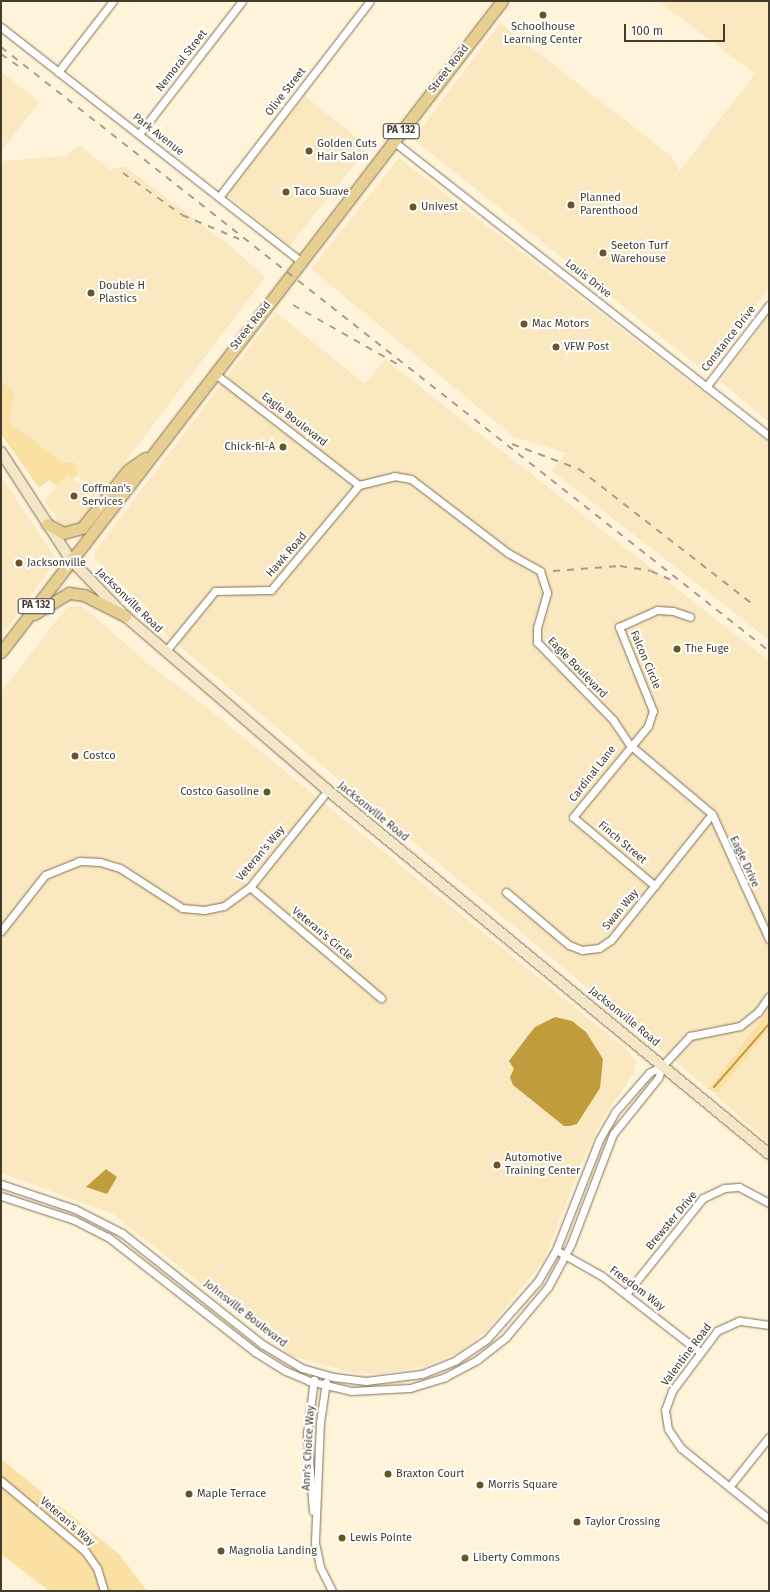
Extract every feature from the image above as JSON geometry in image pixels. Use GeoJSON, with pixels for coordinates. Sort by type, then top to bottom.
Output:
{"type":"FeatureCollection","features":[{"type":"Feature","properties":{"kind":"main road","name":"Street Road"},"geometry":{"type":"LineString","coordinates":[[1,652],[152,453],[502,1]]}},
{"type":"Feature","properties":{"kind":"main road","name":"Jacksonville Road"},"geometry":{"type":"LineString","coordinates":[[1,452],[71,560],[125,616],[165,652],[328,790],[769,1154]]}},
{"type":"Feature","properties":{"kind":"main road"},"geometry":{"type":"LineString","coordinates":[[47,524],[63,533],[82,528],[128,470],[152,453]]}},
{"type":"Feature","properties":{"kind":"main road"},"geometry":{"type":"LineString","coordinates":[[26,618],[69,593],[84,595],[125,616]]}},
{"type":"Feature","properties":{"kind":"street"},"geometry":{"type":"LineString","coordinates":[[58,72],[113,1]]}},
{"type":"Feature","properties":{"kind":"street","name":"Nemoral Street"},"geometry":{"type":"LineString","coordinates":[[139,134],[242,1]]}},
{"type":"Feature","properties":{"kind":"street","name":"Olive Street"},"geometry":{"type":"LineString","coordinates":[[219,197],[370,1]]}},
{"type":"Feature","properties":{"kind":"street","name":"Park Avenue"},"geometry":{"type":"LineString","coordinates":[[1,27],[301,261]]}},
{"type":"Feature","properties":{"kind":"street","name":"Louis Drive"},"geometry":{"type":"LineString","coordinates":[[393,141],[769,436]]}},
{"type":"Feature","properties":{"kind":"street","name":"Constance Drive"},"geometry":{"type":"LineString","coordinates":[[706,387],[769,305]]}},
{"type":"Feature","properties":{"kind":"street","name":"Eagle Boulevard"},"geometry":{"type":"LineString","coordinates":[[214,373],[359,485],[394,476],[411,479],[508,553],[540,571],[546,593],[537,626],[537,642],[613,720],[630,745],[712,814]]}},
{"type":"Feature","properties":{"kind":"street","name":"Hawk Road"},"geometry":{"type":"LineString","coordinates":[[165,652],[215,591],[271,590],[359,485]]}},
{"type":"Feature","properties":{"kind":"street","name":"Falcon Circle"},"geometry":{"type":"LineString","coordinates":[[630,745],[650,722],[653,711],[646,687],[619,627],[657,610],[673,611],[690,617]]}},
{"type":"Feature","properties":{"kind":"street","name":"Cardinal Lane"},"geometry":{"type":"LineString","coordinates":[[574,817],[630,745]]}},
{"type":"Feature","properties":{"kind":"street","name":"Veteran's Way"},"geometry":{"type":"LineString","coordinates":[[1,931],[45,875],[79,861],[100,862],[120,868],[168,902],[191,910],[224,906],[250,887],[328,790]]}},
{"type":"Feature","properties":{"kind":"street","name":"Swan Way"},"geometry":{"type":"LineString","coordinates":[[506,892],[569,945],[582,950],[599,948],[610,940],[712,814]]}},
{"type":"Feature","properties":{"kind":"street","name":"Eagle Drive"},"geometry":{"type":"LineString","coordinates":[[712,814],[769,939]]}},
{"type":"Feature","properties":{"kind":"street","name":"Finch Street"},"geometry":{"type":"LineString","coordinates":[[574,817],[655,886]]}},
{"type":"Feature","properties":{"kind":"street","name":"Veteran's Circle"},"geometry":{"type":"LineString","coordinates":[[250,887],[381,998]]}},
{"type":"Feature","properties":{"kind":"street"},"geometry":{"type":"LineString","coordinates":[[663,1065],[690,1036],[740,1026],[758,1012],[769,996]]}},
{"type":"Feature","properties":{"kind":"street","name":"Johnsville Boulevard"},"geometry":{"type":"LineString","coordinates":[[1,1184],[75,1209],[122,1233],[262,1344],[316,1372],[328,1376],[391,1380],[422,1374],[456,1360],[487,1339],[508,1318],[538,1281],[556,1250],[605,1129],[649,1073],[663,1065]]}},
{"type":"Feature","properties":{"kind":"street","name":"Johnsville Boulevard"},"geometry":{"type":"LineString","coordinates":[[1,1196],[74,1220],[108,1237],[265,1360],[325,1386],[364,1392],[399,1390],[434,1382],[467,1367],[514,1328],[548,1287],[566,1255],[613,1134],[658,1078],[663,1065]]}},
{"type":"Feature","properties":{"kind":"street","name":"Brewster Drive"},"geometry":{"type":"LineString","coordinates":[[626,1294],[703,1198],[724,1188],[738,1187],[769,1203]]}},
{"type":"Feature","properties":{"kind":"street","name":"Freedom Way"},"geometry":{"type":"LineString","coordinates":[[556,1250],[626,1294],[700,1352]]}},
{"type":"Feature","properties":{"kind":"street","name":"Valentine Road"},"geometry":{"type":"LineString","coordinates":[[769,1325],[751,1320],[727,1324],[700,1352],[668,1398],[665,1410],[668,1429],[681,1448],[769,1519]]}},
{"type":"Feature","properties":{"kind":"street","name":"Ann's Choice Way"},"geometry":{"type":"LineString","coordinates":[[316,1372],[313,1382],[308,1418],[307,1462],[317,1558],[330,1590]]}},
{"type":"Feature","properties":{"kind":"street","name":"Ann's Choice Way"},"geometry":{"type":"LineString","coordinates":[[314,1521],[325,1386],[328,1376]]}},
{"type":"Feature","properties":{"kind":"street"},"geometry":{"type":"LineString","coordinates":[[729,1487],[769,1437]]}},
{"type":"Feature","properties":{"kind":"street","name":"Veteran's Way"},"geometry":{"type":"LineString","coordinates":[[1,1481],[85,1551],[97,1568],[104,1591]]}},
{"type":"Feature","properties":{"kind":"shaded area"},"geometry":{"type":"Polygon","coordinates":[[[658,1],[769,1],[769,289],[704,371],[413,139],[500,23],[671,156],[679,170],[674,178],[755,74],[658,1]]]}},
{"type":"Feature","properties":{"kind":"shaded area"},"geometry":{"type":"Polygon","coordinates":[[[1,72],[40,102],[1,151],[1,72]]]}},
{"type":"Feature","properties":{"kind":"shaded area"},"geometry":{"type":"Polygon","coordinates":[[[305,96],[369,148],[289,246],[226,194],[305,96]]]}},
{"type":"Feature","properties":{"kind":"shaded area"},"geometry":{"type":"Polygon","coordinates":[[[81,146],[110,170],[124,166],[229,245],[265,277],[101,494],[1,417],[1,161],[67,156],[74,148],[81,146]]]}},
{"type":"Feature","properties":{"kind":"shaded area"},"geometry":{"type":"Polygon","coordinates":[[[399,158],[769,443],[769,640],[552,471],[566,453],[514,437],[311,269],[399,158]]]}},
{"type":"Feature","properties":{"kind":"shaded area"},"geometry":{"type":"Polygon","coordinates":[[[276,312],[365,384],[385,359],[769,661],[769,1009],[708,1089],[153,624],[148,609],[95,560],[95,551],[276,312]]]}},
{"type":"Feature","properties":{"kind":"shaded area"},"geometry":{"type":"Polygon","coordinates":[[[769,315],[769,422],[720,381],[769,315]]]}},
{"type":"Feature","properties":{"kind":"shaded area"},"geometry":{"type":"Polygon","coordinates":[[[1,381],[14,391],[9,422],[62,463],[74,462],[78,475],[73,479],[67,475],[57,486],[49,480],[39,488],[1,434],[1,381]]]}},
{"type":"Feature","properties":{"kind":"shaded area"},"geometry":{"type":"Polygon","coordinates":[[[67,475],[102,500],[83,524],[65,530],[44,500],[67,475]]]}},
{"type":"Feature","properties":{"kind":"shaded area"},"geometry":{"type":"Polygon","coordinates":[[[1,476],[57,560],[1,637],[1,476]]]}},
{"type":"Feature","properties":{"kind":"shaded area"},"geometry":{"type":"Polygon","coordinates":[[[82,606],[156,670],[200,702],[625,1048],[636,1061],[634,1073],[603,1118],[585,1155],[544,1260],[487,1331],[459,1352],[427,1366],[379,1374],[353,1373],[292,1356],[113,1214],[1,1173],[1,692],[67,607],[82,606]]]}},
{"type":"Feature","properties":{"kind":"shaded area"},"geometry":{"type":"Polygon","coordinates":[[[769,1009],[769,1030],[717,1093],[708,1089],[769,1009]]]}},
{"type":"Feature","properties":{"kind":"shaded area"},"geometry":{"type":"Polygon","coordinates":[[[555,1017],[572,1021],[586,1032],[603,1059],[600,1088],[577,1124],[570,1126],[564,1126],[513,1085],[510,1077],[514,1069],[509,1061],[527,1037],[535,1027],[555,1017]]]}},
{"type":"Feature","properties":{"kind":"shaded area"},"geometry":{"type":"Polygon","coordinates":[[[769,1030],[769,1143],[715,1095],[769,1030]]]}},
{"type":"Feature","properties":{"kind":"shaded area"},"geometry":{"type":"Polygon","coordinates":[[[106,1169],[117,1177],[107,1194],[86,1187],[106,1169]]]}},
{"type":"Feature","properties":{"kind":"shaded area"},"geometry":{"type":"Polygon","coordinates":[[[1,1459],[119,1554],[147,1591],[49,1591],[1,1554],[1,1459]]]}},
{"type":"Feature","properties":{"kind":"waterway"},"geometry":{"type":"LineString","coordinates":[[714,1087],[769,1024]]}},
{"type":"Feature","properties":{"kind":"railway"},"geometry":{"type":"LineString","coordinates":[[1,47],[769,651]]}},
{"type":"Feature","properties":{"kind":"railway"},"geometry":{"type":"LineString","coordinates":[[1,54],[18,66]]}},
{"type":"Feature","properties":{"kind":"railway"},"geometry":{"type":"LineString","coordinates":[[123,173],[182,215],[239,239]]}},
{"type":"Feature","properties":{"kind":"railway"},"geometry":{"type":"LineString","coordinates":[[293,305],[399,365]]}},
{"type":"Feature","properties":{"kind":"railway"},"geometry":{"type":"LineString","coordinates":[[512,444],[579,469],[756,607]]}},
{"type":"Feature","properties":{"kind":"railway"},"geometry":{"type":"LineString","coordinates":[[553,571],[620,566],[651,571],[676,582]]}},
{"type":"Feature","properties":{"kind":"place","name":"Schoolhouse Learning Center"},"geometry":{"type":"Point","coordinates":[543,15]}},
{"type":"Feature","properties":{"kind":"place","name":"Golden Cuts Hair Salon"},"geometry":{"type":"Point","coordinates":[309,151]}},
{"type":"Feature","properties":{"kind":"place","name":"Taco Suave"},"geometry":{"type":"Point","coordinates":[286,192]}},
{"type":"Feature","properties":{"kind":"place","name":"Planned Parenthood"},"geometry":{"type":"Point","coordinates":[571,205]}},
{"type":"Feature","properties":{"kind":"place","name":"Univest"},"geometry":{"type":"Point","coordinates":[413,207]}},
{"type":"Feature","properties":{"kind":"place","name":"Seeton Turf Warehouse"},"geometry":{"type":"Point","coordinates":[603,253]}},
{"type":"Feature","properties":{"kind":"place","name":"Double H Plastics"},"geometry":{"type":"Point","coordinates":[91,293]}},
{"type":"Feature","properties":{"kind":"place","name":"Mac Motors"},"geometry":{"type":"Point","coordinates":[524,324]}},
{"type":"Feature","properties":{"kind":"place","name":"VFW Post"},"geometry":{"type":"Point","coordinates":[556,347]}},
{"type":"Feature","properties":{"kind":"place","name":"Chick-fil-A"},"geometry":{"type":"Point","coordinates":[283,447]}},
{"type":"Feature","properties":{"kind":"place","name":"Coffman's Services"},"geometry":{"type":"Point","coordinates":[74,496]}},
{"type":"Feature","properties":{"kind":"place","name":"Jacksonville"},"geometry":{"type":"Point","coordinates":[19,563]}},
{"type":"Feature","properties":{"kind":"place","name":"The Fuge"},"geometry":{"type":"Point","coordinates":[677,649]}},
{"type":"Feature","properties":{"kind":"place","name":"Costco"},"geometry":{"type":"Point","coordinates":[75,756]}},
{"type":"Feature","properties":{"kind":"place","name":"Costco Gasoline"},"geometry":{"type":"Point","coordinates":[267,792]}},
{"type":"Feature","properties":{"kind":"place","name":"Automotive Training Center"},"geometry":{"type":"Point","coordinates":[497,1165]}},
{"type":"Feature","properties":{"kind":"place","name":"Braxton Court"},"geometry":{"type":"Point","coordinates":[388,1474]}},
{"type":"Feature","properties":{"kind":"place","name":"Morris Square"},"geometry":{"type":"Point","coordinates":[480,1485]}},
{"type":"Feature","properties":{"kind":"place","name":"Maple Terrace"},"geometry":{"type":"Point","coordinates":[189,1494]}},
{"type":"Feature","properties":{"kind":"place","name":"Taylor Crossing"},"geometry":{"type":"Point","coordinates":[577,1522]}},
{"type":"Feature","properties":{"kind":"place","name":"Lewis Pointe"},"geometry":{"type":"Point","coordinates":[342,1538]}},
{"type":"Feature","properties":{"kind":"place","name":"Magnolia Landing"},"geometry":{"type":"Point","coordinates":[221,1551]}},
{"type":"Feature","properties":{"kind":"place","name":"Liberty Commons"},"geometry":{"type":"Point","coordinates":[465,1558]}}]}
